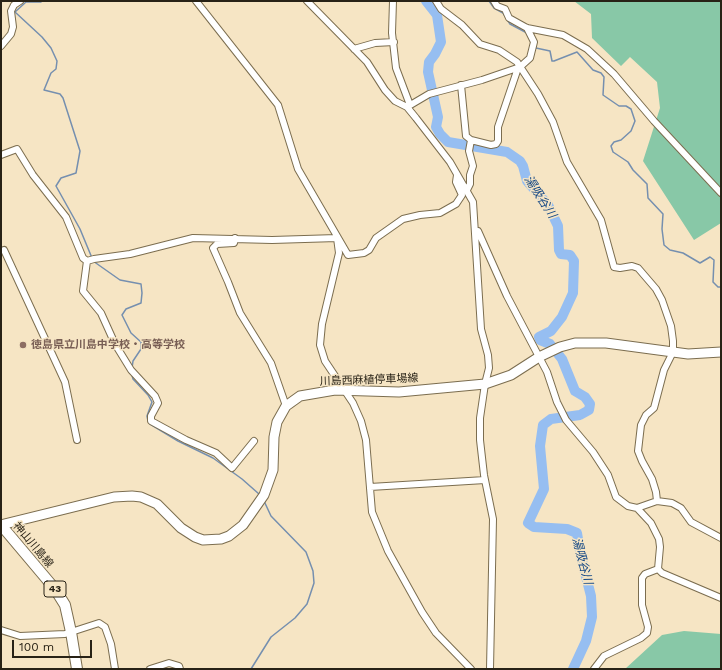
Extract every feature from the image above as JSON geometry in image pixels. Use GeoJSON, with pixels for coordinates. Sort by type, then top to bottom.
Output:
{"type":"FeatureCollection","features":[{"type":"Feature","properties":{"kind":"main road","name":"川島西麻植停車場線"},"geometry":{"type":"LineString","coordinates":[[286,406],[295,399],[307,395],[345,391],[399,392],[485,384],[511,375],[539,357],[560,347],[575,343],[591,342],[672,352],[704,354],[721,352]]}},
{"type":"Feature","properties":{"kind":"main road"},"geometry":{"type":"LineString","coordinates":[[1,525],[114,497],[132,496],[141,497],[157,504],[182,528],[195,538],[212,540],[229,536],[243,525],[268,487],[273,470],[275,429],[279,416],[286,406]]}},
{"type":"Feature","properties":{"kind":"main road","name":"神山川島線"},"geometry":{"type":"LineString","coordinates":[[1,525],[55,589],[65,605],[72,632],[77,669]]}},
{"type":"Feature","properties":{"kind":"street"},"geometry":{"type":"LineString","coordinates":[[1,46],[11,34],[13,27],[12,12],[14,5],[20,1]]}},
{"type":"Feature","properties":{"kind":"street"},"geometry":{"type":"LineString","coordinates":[[196,1],[278,105],[293,158],[348,255],[364,253],[369,250],[376,238],[403,219],[420,215],[440,213],[456,204],[462,195],[456,182],[457,174]]}},
{"type":"Feature","properties":{"kind":"street"},"geometry":{"type":"LineString","coordinates":[[307,1],[367,62],[385,90],[395,101],[408,106],[432,94],[461,84],[482,80],[519,67],[530,58],[534,42],[527,28]]}},
{"type":"Feature","properties":{"kind":"street"},"geometry":{"type":"LineString","coordinates":[[393,1],[396,68],[408,106],[450,162],[473,202],[476,226],[481,329],[488,355],[489,368],[485,384],[480,440],[485,480],[490,499],[494,540],[491,570],[492,614],[490,669]]}},
{"type":"Feature","properties":{"kind":"street"},"geometry":{"type":"LineString","coordinates":[[436,1],[441,9],[462,25],[480,44],[499,50],[517,62],[538,94],[553,122],[567,162],[600,220],[614,267],[638,268],[643,272],[659,294],[671,326],[673,341],[672,352],[664,370],[654,408],[646,415],[641,425],[638,451],[652,479],[657,500]]}},
{"type":"Feature","properties":{"kind":"street"},"geometry":{"type":"LineString","coordinates":[[494,1],[496,6],[505,9],[509,18],[527,28],[563,35],[587,49],[614,74],[654,121],[721,193]]}},
{"type":"Feature","properties":{"kind":"street"},"geometry":{"type":"LineString","coordinates":[[354,49],[375,43],[394,42]]}},
{"type":"Feature","properties":{"kind":"street"},"geometry":{"type":"LineString","coordinates":[[461,84],[466,136],[471,142],[496,144],[498,141],[498,127],[519,67]]}},
{"type":"Feature","properties":{"kind":"street"},"geometry":{"type":"LineString","coordinates":[[467,190],[470,184],[470,175],[473,166],[469,151],[471,142]]}},
{"type":"Feature","properties":{"kind":"street"},"geometry":{"type":"LineString","coordinates":[[1,155],[17,149],[33,175],[66,217],[83,258],[91,260],[130,254],[193,238],[272,240],[338,238]]}},
{"type":"Feature","properties":{"kind":"street"},"geometry":{"type":"LineString","coordinates":[[476,226],[498,278],[547,372],[557,402],[566,420],[593,452],[608,475],[616,497],[628,506],[637,508],[657,500],[676,506],[691,522],[721,538]]}},
{"type":"Feature","properties":{"kind":"street"},"geometry":{"type":"LineString","coordinates":[[235,238],[234,243],[218,244],[213,248],[240,313],[271,363],[286,406]]}},
{"type":"Feature","properties":{"kind":"street"},"geometry":{"type":"LineString","coordinates":[[338,238],[339,254],[322,324],[320,345],[330,369],[353,403],[361,421],[366,440],[372,512],[388,551],[422,612],[436,633],[470,669]]}},
{"type":"Feature","properties":{"kind":"street"},"geometry":{"type":"LineString","coordinates":[[2,249],[65,382],[77,440]]}},
{"type":"Feature","properties":{"kind":"street"},"geometry":{"type":"LineString","coordinates":[[91,260],[83,291],[101,313],[115,344],[133,371],[155,396],[158,404],[151,416],[151,421],[186,440],[216,453],[232,468],[254,441]]}},
{"type":"Feature","properties":{"kind":"street"},"geometry":{"type":"LineString","coordinates":[[370,487],[485,480]]}},
{"type":"Feature","properties":{"kind":"street"},"geometry":{"type":"LineString","coordinates":[[637,508],[651,523],[659,539],[660,552],[658,569]]}},
{"type":"Feature","properties":{"kind":"street"},"geometry":{"type":"LineString","coordinates":[[658,569],[662,573],[721,598]]}},
{"type":"Feature","properties":{"kind":"street"},"geometry":{"type":"LineString","coordinates":[[594,669],[604,656],[641,638],[647,633],[648,627],[642,605],[642,578],[645,574],[658,569]]}},
{"type":"Feature","properties":{"kind":"street"},"geometry":{"type":"LineString","coordinates":[[1,630],[20,636],[72,632],[99,623],[105,627],[111,644],[115,669]]}},
{"type":"Feature","properties":{"kind":"street"},"geometry":{"type":"LineString","coordinates":[[150,669],[168,663],[179,666],[180,669]]}},
{"type":"Feature","properties":{"kind":"green space"},"geometry":{"type":"Polygon","coordinates":[[[574,1],[721,1],[721,223],[694,240],[643,161],[660,108],[657,82],[630,57],[621,66],[592,38],[591,14],[574,1]]]}},
{"type":"Feature","properties":{"kind":"green space"},"geometry":{"type":"Polygon","coordinates":[[[684,631],[721,634],[721,669],[625,669],[662,635],[684,631]]]}},
{"type":"Feature","properties":{"kind":"waterway","name":"湯吸谷川"},"geometry":{"type":"LineString","coordinates":[[426,1],[437,15],[441,42],[429,62],[428,72],[438,117],[436,127],[440,134],[448,142],[507,152],[520,161],[527,181],[548,205],[558,226],[559,250],[561,254],[570,255],[574,261],[573,293],[562,317],[551,331],[539,337],[540,340],[550,344],[562,359],[575,391],[585,397],[590,404],[589,410],[580,415],[551,419],[543,425],[540,446],[544,489],[528,523],[534,527],[567,529],[577,533],[581,557],[591,596],[592,617],[586,641],[573,669]]}},
{"type":"Feature","properties":{"kind":"waterway"},"geometry":{"type":"LineString","coordinates":[[489,1],[494,8],[503,13],[510,24],[527,33]]}},
{"type":"Feature","properties":{"kind":"waterway"},"geometry":{"type":"LineString","coordinates":[[41,2],[26,2],[15,12],[42,37],[51,48],[57,61],[56,69],[51,73],[44,90],[60,94],[63,98],[80,151],[76,173],[61,178],[56,186],[80,229],[92,258]]}},
{"type":"Feature","properties":{"kind":"waterway"},"geometry":{"type":"LineString","coordinates":[[536,48],[550,51],[552,61],[577,52],[593,70],[601,73],[604,77],[603,95],[619,106],[626,106],[631,109],[635,121],[631,131],[621,140],[614,142],[611,146],[613,152],[628,162],[633,170],[647,184],[648,198],[663,214],[662,229],[664,245],[670,250],[683,253],[700,263],[710,257],[714,260],[713,282],[718,287],[721,287]]}},
{"type":"Feature","properties":{"kind":"waterway"},"geometry":{"type":"LineString","coordinates":[[93,261],[120,280],[141,284],[141,303],[126,309],[122,315],[131,333],[141,342],[141,349],[133,361],[132,368]]}},
{"type":"Feature","properties":{"kind":"waterway"},"geometry":{"type":"LineString","coordinates":[[132,375],[133,379],[148,395],[152,402],[147,416],[148,421]]}},
{"type":"Feature","properties":{"kind":"waterway"},"geometry":{"type":"LineString","coordinates":[[150,424],[178,441],[213,458],[242,479],[259,494]]}},
{"type":"Feature","properties":{"kind":"waterway"},"geometry":{"type":"LineString","coordinates":[[251,669],[271,637],[295,618],[307,604],[314,583],[313,571],[306,552],[271,516],[264,501]]}},
{"type":"Feature","properties":{"kind":"place","name":"徳島県立川島中学校・高等学校"},"geometry":{"type":"Point","coordinates":[23,345]}}]}
